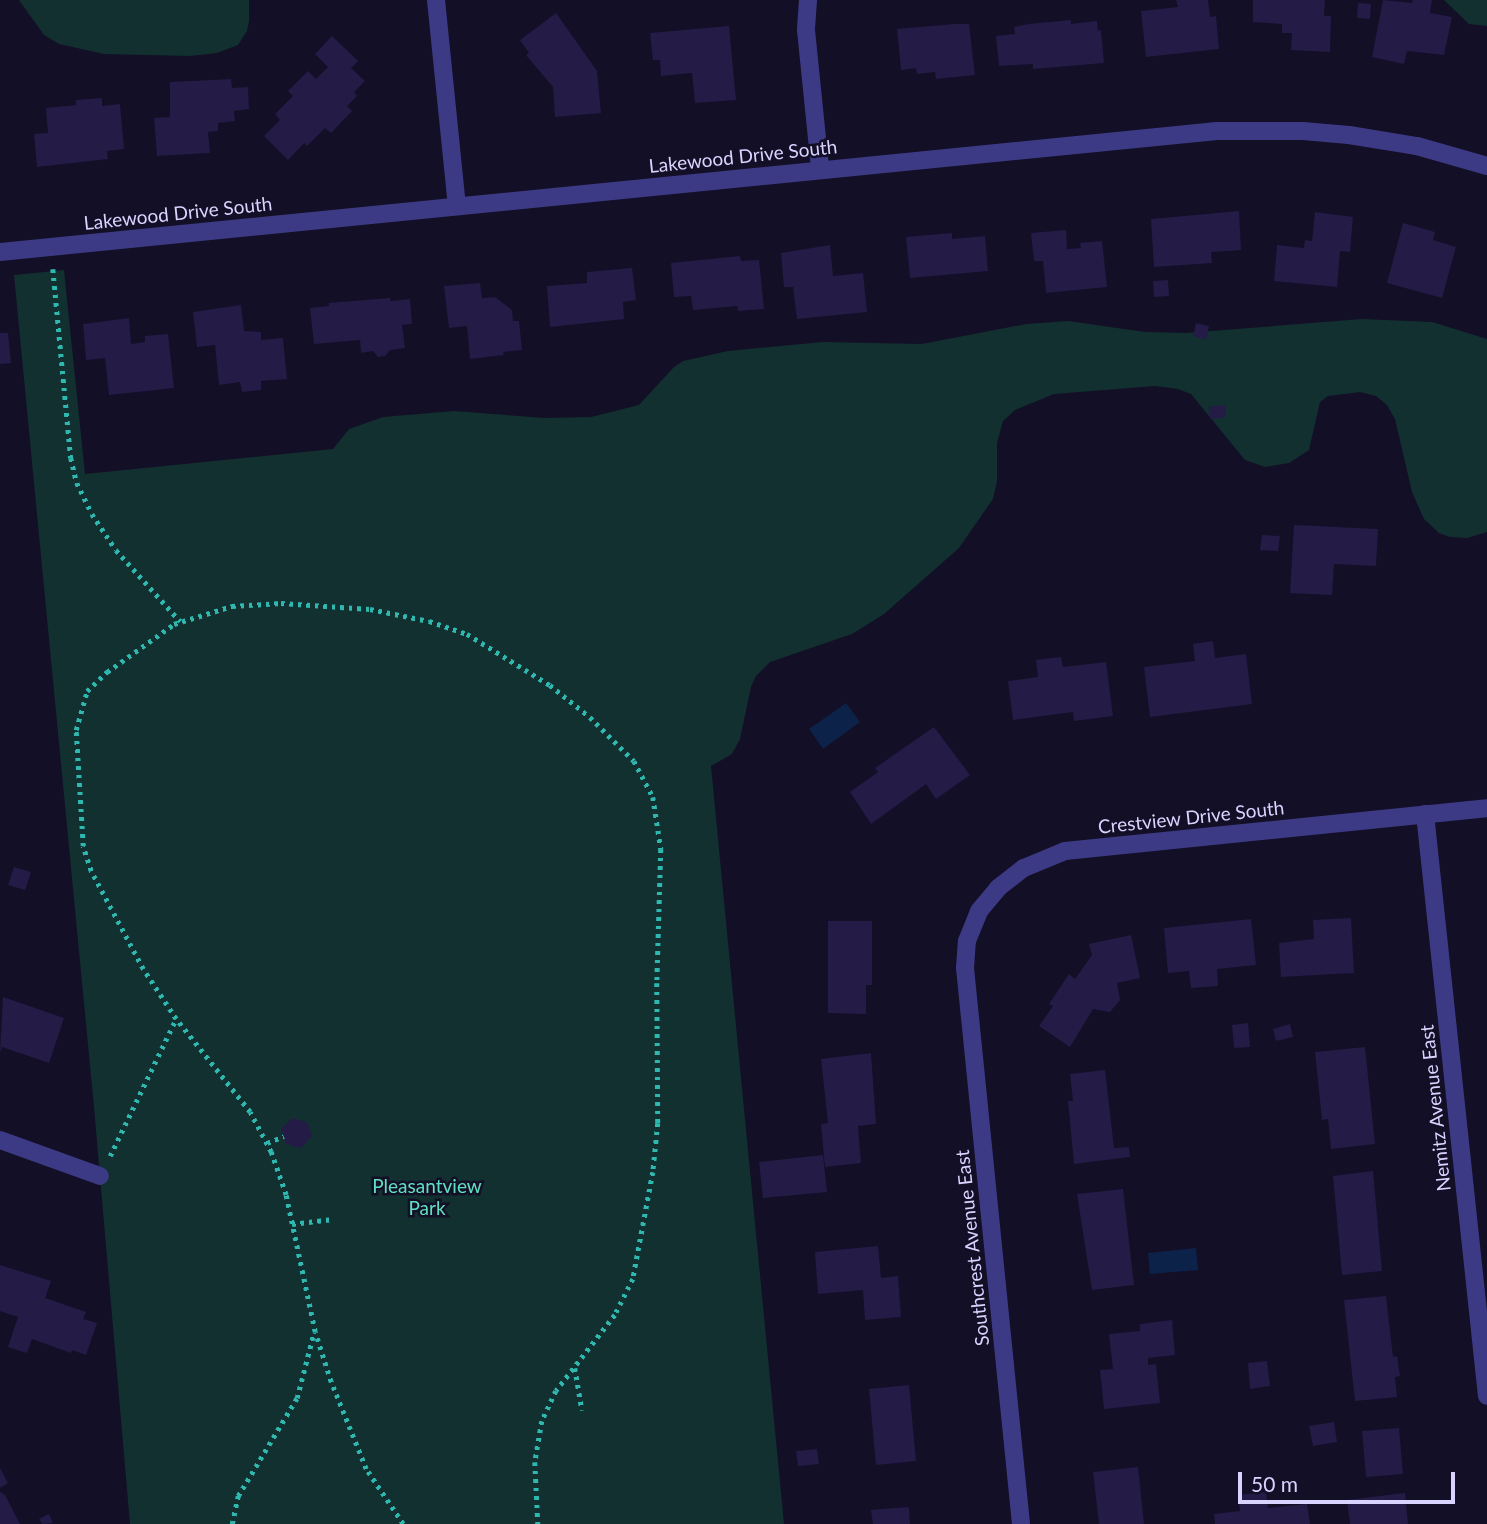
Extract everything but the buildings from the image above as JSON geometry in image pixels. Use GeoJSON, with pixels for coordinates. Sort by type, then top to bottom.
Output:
{"type":"FeatureCollection","features":[{"type":"Feature","properties":{"kind":"street"},"geometry":{"type":"LineString","coordinates":[[436,0],[457,205]]}},
{"type":"Feature","properties":{"kind":"street"},"geometry":{"type":"LineString","coordinates":[[808,0],[806,30],[820,169]]}},
{"type":"Feature","properties":{"kind":"street","name":"Lakewood Drive South"},"geometry":{"type":"LineString","coordinates":[[0,252],[1153,136],[1259,129],[1373,139],[1442,152],[1487,166]]}},
{"type":"Feature","properties":{"kind":"street","name":"Crestview Drive South"},"geometry":{"type":"LineString","coordinates":[[965,968],[970,930],[985,902],[1012,876],[1051,854],[1487,808]]}},
{"type":"Feature","properties":{"kind":"street","name":"Nemitz Avenue East"},"geometry":{"type":"LineString","coordinates":[[1425,814],[1487,1396]]}},
{"type":"Feature","properties":{"kind":"street","name":"Southcrest Avenue East"},"geometry":{"type":"LineString","coordinates":[[965,968],[1021,1524]]}},
{"type":"Feature","properties":{"kind":"street"},"geometry":{"type":"LineString","coordinates":[[0,1140],[100,1176]]}},
{"type":"Feature","properties":{"kind":"path"},"geometry":{"type":"LineString","coordinates":[[51,247],[71,458],[77,483],[92,514],[116,550],[180,621]]}},
{"type":"Feature","properties":{"kind":"path"},"geometry":{"type":"LineString","coordinates":[[403,1524],[375,1485],[358,1451],[315,1332],[282,1181],[267,1143],[243,1102],[176,1019],[118,925],[85,855],[79,809],[76,730],[80,708],[90,686],[140,646],[180,621],[232,606],[282,603],[370,609],[442,625],[494,649],[565,697],[621,746],[645,779],[658,814],[661,849],[656,1147],[633,1279],[615,1315],[550,1400],[538,1434],[535,1462],[538,1524]]}},
{"type":"Feature","properties":{"kind":"path"},"geometry":{"type":"LineString","coordinates":[[100,1176],[176,1019]]}},
{"type":"Feature","properties":{"kind":"path"},"geometry":{"type":"LineString","coordinates":[[267,1143],[284,1136]]}},
{"type":"Feature","properties":{"kind":"path"},"geometry":{"type":"LineString","coordinates":[[292,1224],[331,1219]]}},
{"type":"Feature","properties":{"kind":"path"},"geometry":{"type":"LineString","coordinates":[[232,1524],[238,1496],[297,1398],[315,1332]]}},
{"type":"Feature","properties":{"kind":"path"},"geometry":{"type":"LineString","coordinates":[[575,1368],[582,1410]]}},
{"type":"Feature","properties":{"kind":"green space"},"geometry":{"type":"Polygon","coordinates":[[[19,0],[249,0],[249,21],[247,31],[238,45],[217,53],[190,56],[104,54],[59,44],[44,35],[19,0]]]}},
{"type":"Feature","properties":{"kind":"green space"},"geometry":{"type":"Polygon","coordinates":[[[1444,0],[1487,0],[1487,26],[1469,24],[1444,0]]]}},
{"type":"Feature","properties":{"kind":"green space","name":"Pleasantview Park"},"geometry":{"type":"Polygon","coordinates":[[[64,270],[85,474],[333,449],[349,429],[383,417],[454,411],[544,418],[591,417],[639,405],[674,367],[683,361],[728,351],[823,342],[922,344],[1026,324],[1068,321],[1145,332],[1186,333],[1362,319],[1432,322],[1487,339],[1487,532],[1467,538],[1450,537],[1439,533],[1424,519],[1412,492],[1395,419],[1387,405],[1376,396],[1360,392],[1328,396],[1320,402],[1309,450],[1289,463],[1265,467],[1245,460],[1191,394],[1178,389],[1155,386],[1054,394],[1015,410],[1003,421],[997,443],[997,481],[993,499],[959,548],[884,614],[852,634],[770,662],[756,676],[751,687],[740,739],[732,754],[711,766],[784,1524],[130,1524],[94,1107],[14,275],[64,270]]]}},
{"type":"Feature","properties":{"kind":"water"},"geometry":{"type":"Polygon","coordinates":[[[846,703],[860,722],[823,749],[809,729],[846,703]]]}},
{"type":"Feature","properties":{"kind":"water"},"geometry":{"type":"Polygon","coordinates":[[[1196,1248],[1198,1270],[1150,1274],[1148,1253],[1196,1248]]]}}]}
